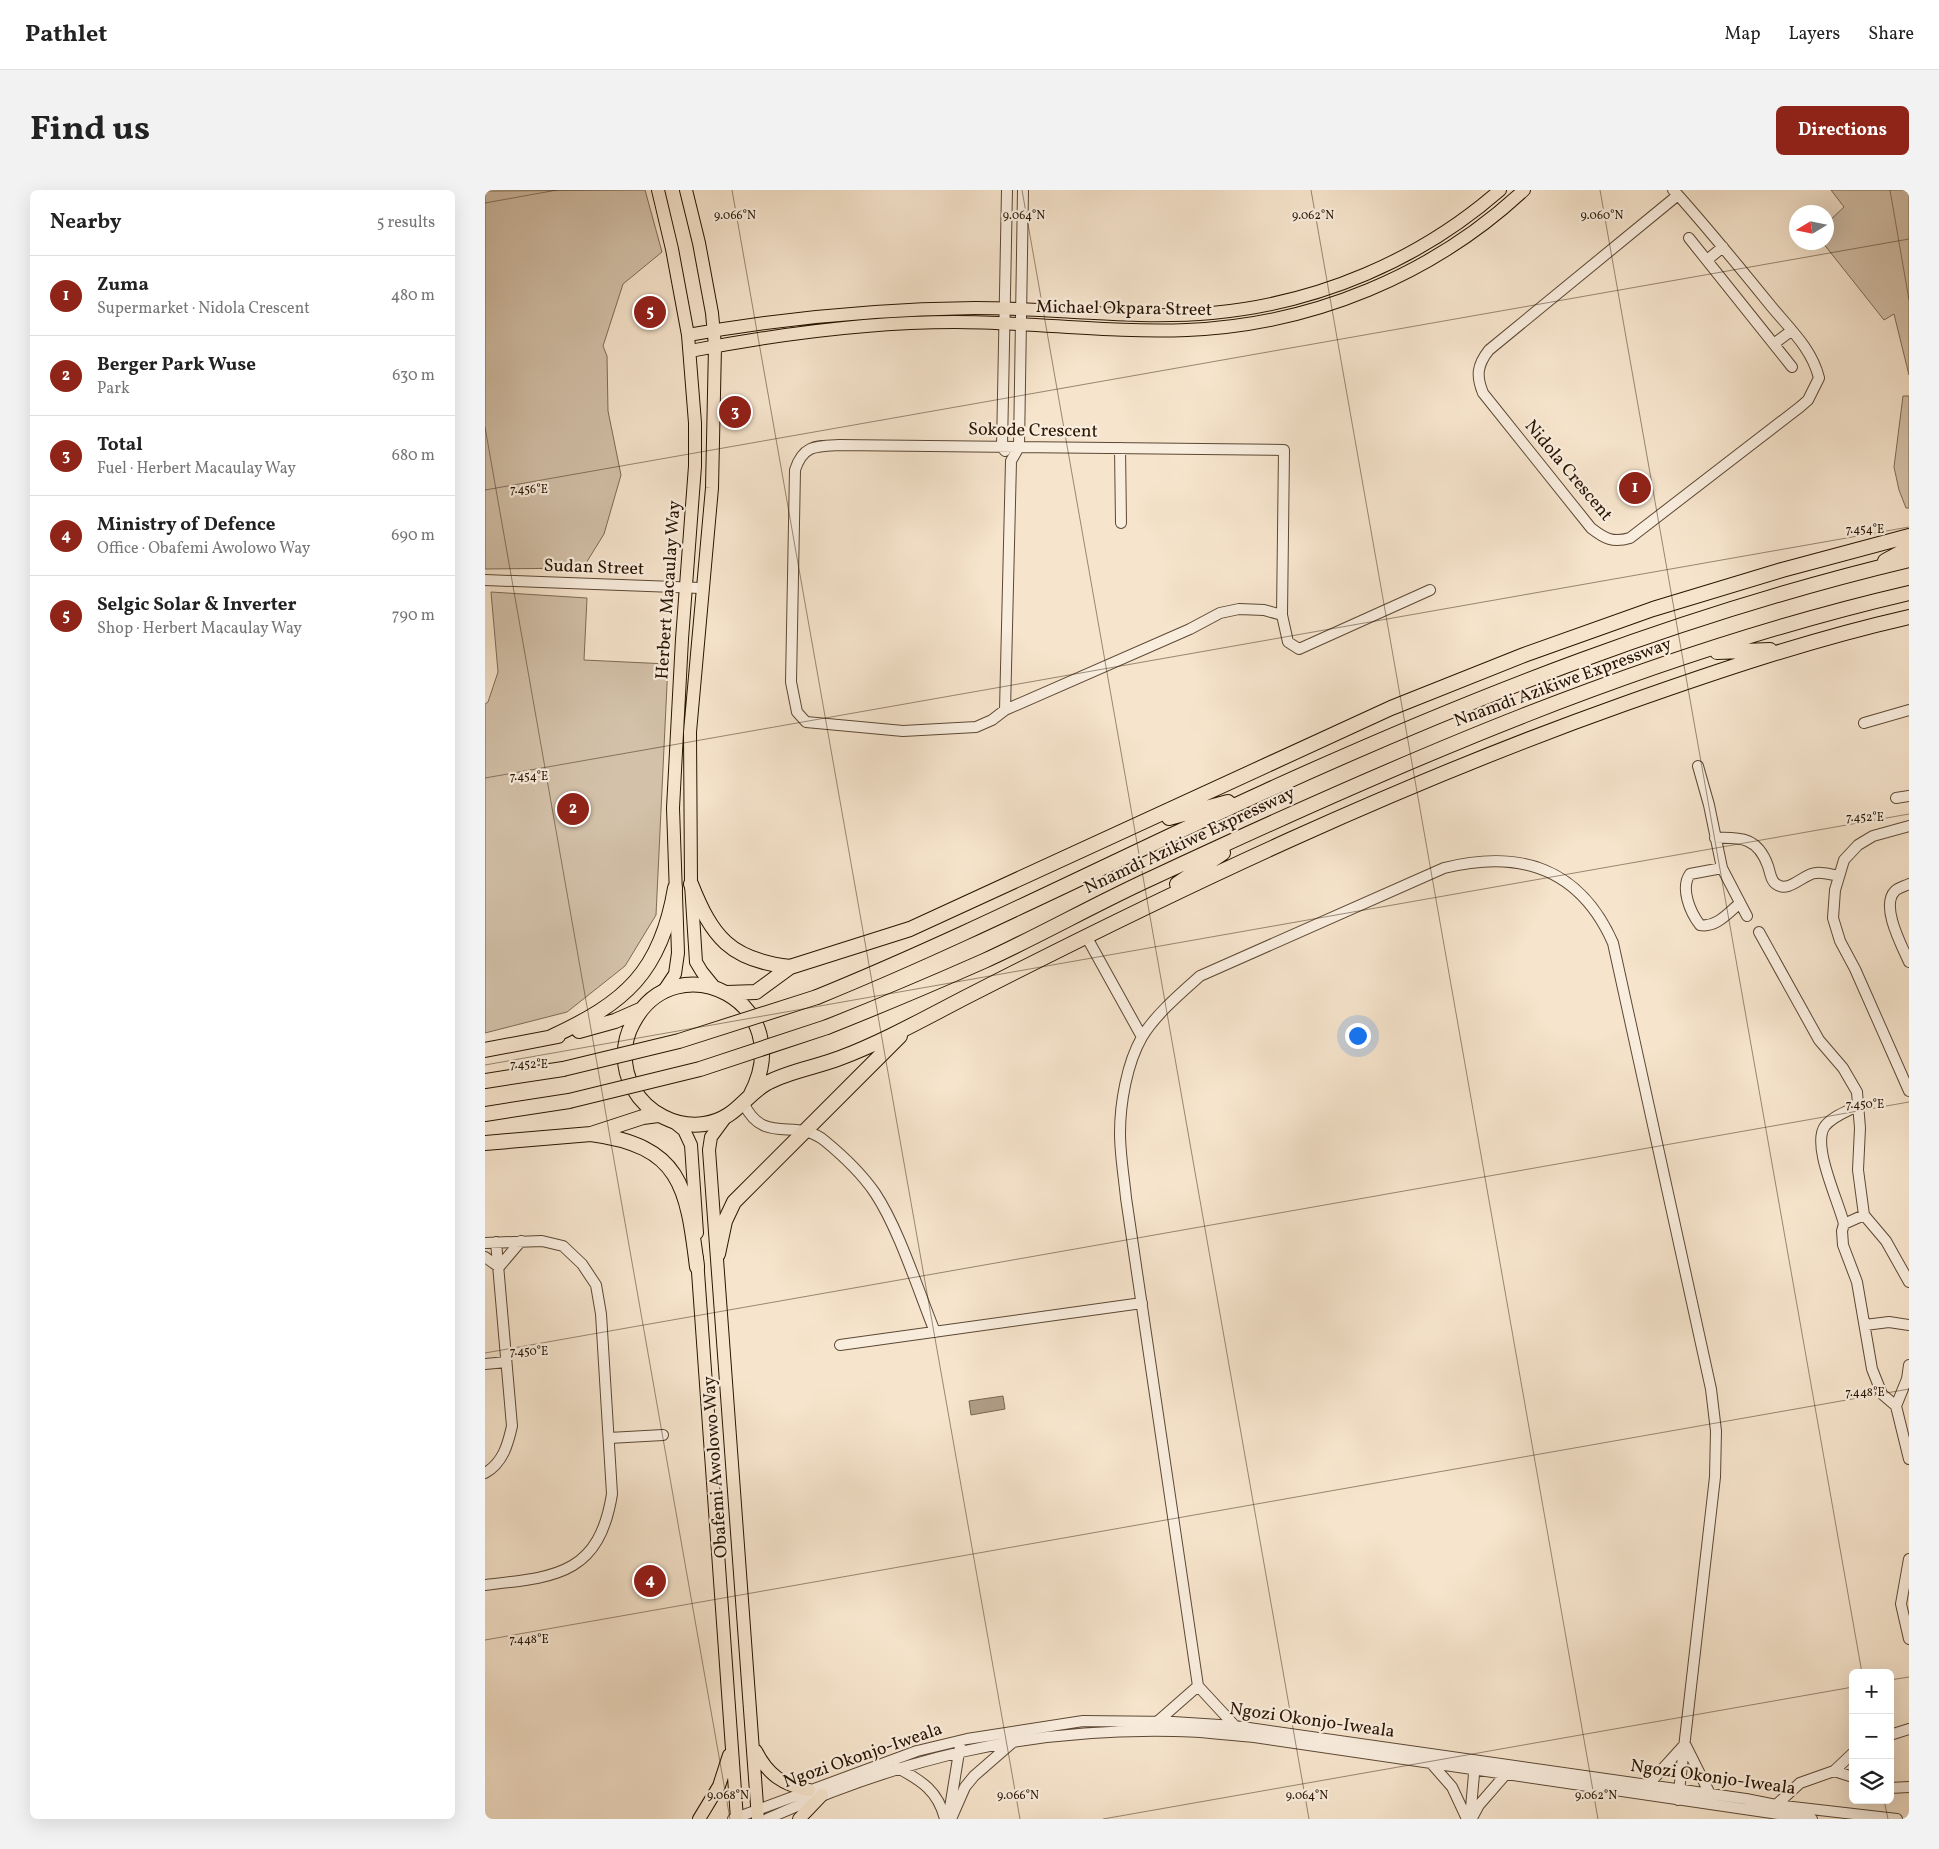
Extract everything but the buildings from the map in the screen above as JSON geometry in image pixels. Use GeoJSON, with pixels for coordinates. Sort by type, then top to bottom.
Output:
{"type":"FeatureCollection","features":[{"type":"Feature","properties":{"kind":"highway","name":"Nnamdi Azikiwe Expressway"},"geometry":{"type":"LineString","coordinates":[[721,990],[756,992],[790,967],[910,929],[1391,708],[1523,655],[1663,606],[1782,570],[1909,536]]}},
{"type":"Feature","properties":{"kind":"highway"},"geometry":{"type":"LineString","coordinates":[[1868,570],[1909,548]]}},
{"type":"Feature","properties":{"kind":"highway","name":"Nnamdi Azikiwe Expressway"},"geometry":{"type":"LineString","coordinates":[[485,1082],[563,1069],[679,1041],[817,997],[896,965],[1267,791],[1400,732],[1584,659],[1663,631],[1868,570],[1909,560]]}},
{"type":"Feature","properties":{"kind":"highway","name":"Nnamdi Azikiwe Expressway"},"geometry":{"type":"LineString","coordinates":[[485,1114],[569,1101],[700,1069],[827,1027],[986,960],[1150,878],[1417,758],[1548,706],[1698,652],[1909,592]]}},
{"type":"Feature","properties":{"kind":"highway"},"geometry":{"type":"LineString","coordinates":[[640,1010],[630,1027],[625,1047],[625,1067],[631,1086],[643,1102],[658,1115],[674,1122],[691,1125],[725,1118],[775,1080],[842,1058],[924,1019],[1145,906],[1422,781],[1565,725],[1785,650],[1909,617]]}},
{"type":"Feature","properties":{"kind":"highway"},"geometry":{"type":"LineString","coordinates":[[1698,652],[1785,650]]}},
{"type":"Feature","properties":{"kind":"highway"},"geometry":{"type":"LineString","coordinates":[[1134,827],[1267,791]]}},
{"type":"Feature","properties":{"kind":"highway"},"geometry":{"type":"LineString","coordinates":[[1145,906],[1253,832]]}},
{"type":"Feature","properties":{"kind":"highway"},"geometry":{"type":"LineString","coordinates":[[691,884],[708,923],[729,945],[756,961],[790,967]]}},
{"type":"Feature","properties":{"kind":"highway"},"geometry":{"type":"LineString","coordinates":[[551,1037],[591,1019],[624,993],[638,978],[664,934],[670,917],[675,888]]}},
{"type":"Feature","properties":{"kind":"highway"},"geometry":{"type":"LineString","coordinates":[[485,1050],[593,1028],[640,1010],[663,992],[689,985],[721,990],[743,1004],[755,1020],[762,1039],[764,1059],[760,1078],[747,1100]]}},
{"type":"Feature","properties":{"kind":"highway"},"geometry":{"type":"LineString","coordinates":[[718,1254],[725,1221],[735,1202],[892,1043],[924,1019]]}},
{"type":"Feature","properties":{"kind":"highway"},"geometry":{"type":"LineString","coordinates":[[485,1143],[591,1134],[643,1117],[658,1115]]}},
{"type":"Feature","properties":{"kind":"highway"},"geometry":{"type":"LineString","coordinates":[[591,1134],[626,1140],[639,1145],[653,1153],[671,1170],[679,1181],[688,1203],[697,1267]]}},
{"type":"Feature","properties":{"kind":"main road","name":"Herbert Macaulay Way"},"geometry":{"type":"LineString","coordinates":[[658,190],[672,249],[688,335],[695,423],[695,466],[673,808],[678,953],[675,974],[663,992]]}},
{"type":"Feature","properties":{"kind":"main road","name":"Herbert Macaulay Way"},"geometry":{"type":"LineString","coordinates":[[686,190],[699,243],[715,346],[712,488],[701,588],[690,732],[691,884],[697,962],[702,972],[721,990]]}},
{"type":"Feature","properties":{"kind":"main road","name":"Michael Okpara Street"},"geometry":{"type":"LineString","coordinates":[[688,335],[713,330],[856,312],[1005,308],[1127,314],[1212,313],[1290,299],[1357,278],[1403,257],[1455,226],[1501,190]]}},
{"type":"Feature","properties":{"kind":"main road","name":"Michael Okpara Street"},"geometry":{"type":"LineString","coordinates":[[690,351],[807,333],[955,322],[1187,330],[1250,323],[1304,312],[1368,291],[1418,268],[1466,238],[1524,190]]}},
{"type":"Feature","properties":{"kind":"main road","name":"Obafemi Awolowo Way"},"geometry":{"type":"LineString","coordinates":[[725,1118],[711,1136],[709,1150],[758,1814]]}},
{"type":"Feature","properties":{"kind":"main road","name":"Obafemi Awolowo Way"},"geometry":{"type":"LineString","coordinates":[[674,1122],[684,1130],[691,1145],[696,1212],[697,1267],[732,1738],[736,1819]]}},
{"type":"Feature","properties":{"kind":"main road"},"geometry":{"type":"LineString","coordinates":[[699,1819],[711,1802],[726,1769],[732,1738]]}},
{"type":"Feature","properties":{"kind":"main road"},"geometry":{"type":"LineString","coordinates":[[754,1747],[762,1763],[779,1781],[793,1787],[809,1790]]}},
{"type":"Feature","properties":{"kind":"main road"},"geometry":{"type":"LineString","coordinates":[[799,1819],[822,1795]]}},
{"type":"Feature","properties":{"kind":"street"},"geometry":{"type":"LineString","coordinates":[[1007,190],[1002,447],[1011,461]]}},
{"type":"Feature","properties":{"kind":"street"},"geometry":{"type":"LineString","coordinates":[[1023,190],[1019,447],[1011,461],[1005,710],[1190,629],[1220,613],[1239,609],[1264,610],[1282,615],[1288,642],[1299,649],[1430,590]]}},
{"type":"Feature","properties":{"kind":"street","name":"Nidola Crescent"},"geometry":{"type":"LineString","coordinates":[[1675,192],[1723,247],[1806,347],[1817,367],[1819,378],[1808,400],[1631,538],[1619,542],[1607,540],[1591,528],[1483,393],[1477,380],[1477,371],[1489,350],[1675,192]]}},
{"type":"Feature","properties":{"kind":"street"},"geometry":{"type":"LineString","coordinates":[[1689,238],[1775,343],[1792,367]]}},
{"type":"Feature","properties":{"kind":"street"},"geometry":{"type":"LineString","coordinates":[[1707,260],[1723,247]]}},
{"type":"Feature","properties":{"kind":"street"},"geometry":{"type":"LineString","coordinates":[[1775,343],[1791,331]]}},
{"type":"Feature","properties":{"kind":"street","name":"Sokode Crescent"},"geometry":{"type":"LineString","coordinates":[[1005,710],[992,720],[976,727],[903,731],[806,722],[797,712],[791,682],[795,470],[799,456],[808,450],[820,446],[1284,450],[1282,615]]}},
{"type":"Feature","properties":{"kind":"street"},"geometry":{"type":"LineString","coordinates":[[1120,448],[1121,523]]}},
{"type":"Feature","properties":{"kind":"street","name":"Sudan Street"},"geometry":{"type":"LineString","coordinates":[[485,580],[701,588]]}},
{"type":"Feature","properties":{"kind":"street"},"geometry":{"type":"LineString","coordinates":[[1864,723],[1909,710]]}},
{"type":"Feature","properties":{"kind":"street"},"geometry":{"type":"LineString","coordinates":[[1698,766],[1722,868],[1739,904],[1747,916]]}},
{"type":"Feature","properties":{"kind":"street"},"geometry":{"type":"LineString","coordinates":[[1895,798],[1909,796]]}},
{"type":"Feature","properties":{"kind":"street"},"geometry":{"type":"LineString","coordinates":[[1909,826],[1887,831],[1858,845],[1844,860],[1835,890],[1833,918],[1840,941],[1855,969],[1909,1090]]}},
{"type":"Feature","properties":{"kind":"street"},"geometry":{"type":"LineString","coordinates":[[1715,838],[1747,840],[1758,848],[1768,864],[1773,880],[1781,886],[1793,884],[1817,873],[1839,876]]}},
{"type":"Feature","properties":{"kind":"street"},"geometry":{"type":"LineString","coordinates":[[1235,1726],[1198,1686],[1126,1198],[1120,1133],[1124,1095],[1142,1037],[1173,1000],[1200,976],[1444,868],[1468,862],[1507,861],[1541,868],[1567,882],[1593,906],[1606,928],[1617,955],[1711,1389],[1716,1431],[1715,1477],[1679,1795]]}},
{"type":"Feature","properties":{"kind":"street"},"geometry":{"type":"LineString","coordinates":[[1722,868],[1690,874],[1685,881],[1685,892],[1695,918],[1700,925],[1707,926],[1715,923],[1739,904]]}},
{"type":"Feature","properties":{"kind":"street"},"geometry":{"type":"LineString","coordinates":[[1909,884],[1895,891],[1890,901],[1891,915],[1909,962]]}},
{"type":"Feature","properties":{"kind":"street"},"geometry":{"type":"LineString","coordinates":[[1759,932],[1819,1040],[1857,1092],[1861,1128],[1857,1170],[1864,1215],[1886,1241],[1909,1282]]}},
{"type":"Feature","properties":{"kind":"street"},"geometry":{"type":"LineString","coordinates":[[1086,936],[1142,1037]]}},
{"type":"Feature","properties":{"kind":"street"},"geometry":{"type":"LineString","coordinates":[[747,1100],[750,1117],[761,1124],[771,1128],[805,1130],[825,1141],[875,1193],[896,1236],[935,1332]]}},
{"type":"Feature","properties":{"kind":"street"},"geometry":{"type":"LineString","coordinates":[[1859,1105],[1834,1118],[1825,1127],[1821,1136],[1821,1149],[1844,1224],[1842,1231],[1843,1245],[1857,1282],[1873,1368],[1882,1394],[1896,1406],[1909,1459]]}},
{"type":"Feature","properties":{"kind":"street"},"geometry":{"type":"LineString","coordinates":[[1844,1224],[1864,1215]]}},
{"type":"Feature","properties":{"kind":"street"},"geometry":{"type":"LineString","coordinates":[[499,1267],[521,1241]]}},
{"type":"Feature","properties":{"kind":"street"},"geometry":{"type":"LineString","coordinates":[[485,1243],[542,1241],[563,1246],[582,1264],[596,1285],[601,1314],[612,1494],[609,1511],[599,1536],[588,1553],[575,1566],[543,1579],[485,1585]]}},
{"type":"Feature","properties":{"kind":"street"},"geometry":{"type":"LineString","coordinates":[[485,1473],[502,1457],[508,1446],[512,1426],[496,1242]]}},
{"type":"Feature","properties":{"kind":"street"},"geometry":{"type":"LineString","coordinates":[[485,1257],[499,1267]]}},
{"type":"Feature","properties":{"kind":"street"},"geometry":{"type":"LineString","coordinates":[[840,1345],[1142,1303]]}},
{"type":"Feature","properties":{"kind":"street"},"geometry":{"type":"LineString","coordinates":[[1865,1325],[1889,1322],[1909,1325]]}},
{"type":"Feature","properties":{"kind":"street"},"geometry":{"type":"LineString","coordinates":[[485,1364],[506,1362]]}},
{"type":"Feature","properties":{"kind":"street"},"geometry":{"type":"LineString","coordinates":[[1896,1406],[1907,1379],[1909,1365]]}},
{"type":"Feature","properties":{"kind":"street"},"geometry":{"type":"LineString","coordinates":[[609,1438],[663,1435]]}},
{"type":"Feature","properties":{"kind":"street"},"geometry":{"type":"LineString","coordinates":[[1909,1559],[1901,1604],[1909,1639]]}},
{"type":"Feature","properties":{"kind":"street"},"geometry":{"type":"LineString","coordinates":[[1157,1722],[1198,1686]]}},
{"type":"Feature","properties":{"kind":"street","name":"Ngozi Okonjo-Iweala"},"geometry":{"type":"LineString","coordinates":[[736,1819],[758,1814],[809,1790],[917,1751],[961,1740],[1083,1722],[1157,1722],[1235,1726],[1475,1764],[1648,1785],[1679,1795],[1710,1794],[1818,1814],[1897,1819]]}},
{"type":"Feature","properties":{"kind":"street"},"geometry":{"type":"LineString","coordinates":[[1894,1734],[1909,1729]]}},
{"type":"Feature","properties":{"kind":"street","name":"Ngozi Okonjo-Iweala"},"geometry":{"type":"LineString","coordinates":[[767,1819],[822,1795],[898,1768],[960,1752],[1013,1742],[1101,1732],[1177,1731],[1254,1737],[1431,1763],[1475,1764],[1506,1774],[1679,1795],[1812,1819]]}},
{"type":"Feature","properties":{"kind":"street"},"geometry":{"type":"LineString","coordinates":[[948,1819],[961,1740]]}},
{"type":"Feature","properties":{"kind":"street"},"geometry":{"type":"LineString","coordinates":[[948,1819],[965,1787],[974,1776],[1013,1742]]}},
{"type":"Feature","properties":{"kind":"street"},"geometry":{"type":"LineString","coordinates":[[1648,1785],[1685,1744]]}},
{"type":"Feature","properties":{"kind":"street"},"geometry":{"type":"LineString","coordinates":[[1685,1744],[1710,1794]]}},
{"type":"Feature","properties":{"kind":"street"},"geometry":{"type":"LineString","coordinates":[[1776,1805],[1800,1783],[1834,1771],[1849,1757]]}},
{"type":"Feature","properties":{"kind":"street"},"geometry":{"type":"LineString","coordinates":[[1431,1763],[1452,1787],[1470,1819]]}},
{"type":"Feature","properties":{"kind":"street"},"geometry":{"type":"LineString","coordinates":[[1470,1819],[1475,1764]]}},
{"type":"Feature","properties":{"kind":"street"},"geometry":{"type":"LineString","coordinates":[[898,1768],[930,1788],[948,1819]]}},
{"type":"Feature","properties":{"kind":"street"},"geometry":{"type":"LineString","coordinates":[[1834,1771],[1849,1776]]}},
{"type":"Feature","properties":{"kind":"street"},"geometry":{"type":"LineString","coordinates":[[1470,1819],[1479,1805],[1506,1774]]}},
{"type":"Feature","properties":{"kind":"street"},"geometry":{"type":"LineString","coordinates":[[1894,1788],[1909,1787]]}},
{"type":"Feature","properties":{"kind":"shaded area"},"geometry":{"type":"Polygon","coordinates":[[[645,190],[662,252],[623,284],[603,346],[607,356],[608,411],[621,475],[604,534],[583,568],[485,569],[485,191],[645,190]]]}},
{"type":"Feature","properties":{"kind":"shaded area"},"geometry":{"type":"Polygon","coordinates":[[[1831,190],[1909,190],[1909,375],[1894,314],[1884,320],[1829,250],[1834,250],[1834,216],[1844,207],[1831,190]]]}},
{"type":"Feature","properties":{"kind":"shaded area"},"geometry":{"type":"Polygon","coordinates":[[[1903,396],[1909,396],[1909,508],[1906,508],[1899,490],[1894,467],[1903,396]]]}},
{"type":"Feature","properties":{"kind":"shaded area"},"geometry":{"type":"Polygon","coordinates":[[[491,592],[587,598],[584,660],[668,664],[656,915],[625,966],[567,1012],[485,1033],[485,704],[488,702],[498,672],[491,592]]]}},
{"type":"Feature","properties":{"kind":"shaded area"},"geometry":{"type":"Polygon","coordinates":[[[1003,1396],[1005,1409],[971,1415],[969,1401],[1003,1396]]]}},
{"type":"Feature","properties":{"kind":"place","name":"Selgic Solar & Inverter"},"geometry":{"type":"Point","coordinates":[650,312]}},
{"type":"Feature","properties":{"kind":"place","name":"Total"},"geometry":{"type":"Point","coordinates":[735,412]}},
{"type":"Feature","properties":{"kind":"place","name":"Zuma"},"geometry":{"type":"Point","coordinates":[1635,488]}},
{"type":"Feature","properties":{"kind":"place","name":"Berger Park Wuse"},"geometry":{"type":"Point","coordinates":[573,809]}},
{"type":"Feature","properties":{"kind":"place","name":"Ministry of Defence"},"geometry":{"type":"Point","coordinates":[650,1581]}}]}
